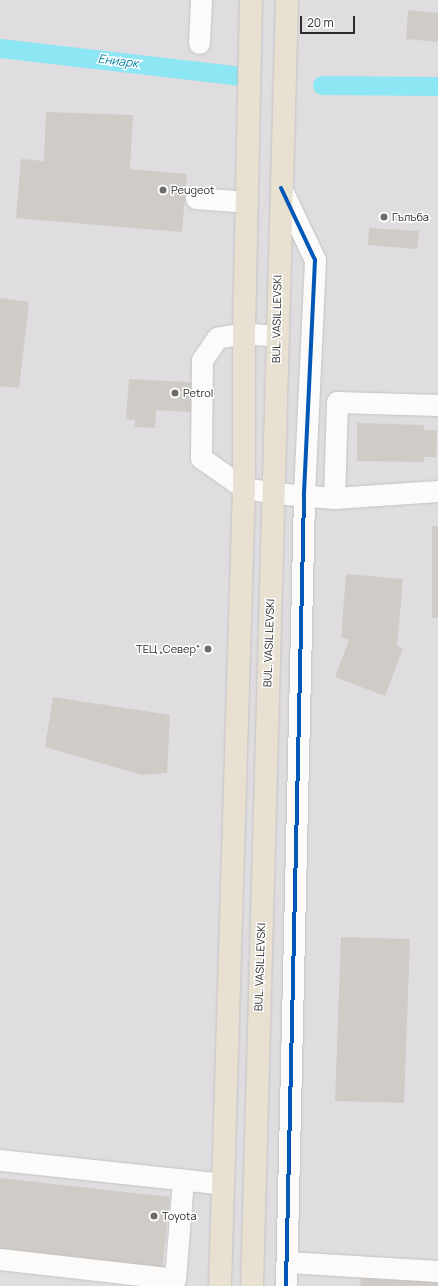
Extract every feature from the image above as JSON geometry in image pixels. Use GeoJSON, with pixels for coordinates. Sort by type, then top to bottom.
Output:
{"type":"FeatureCollection","features":[{"type":"Feature","properties":{"kind":"main road"},"geometry":{"type":"LineString","coordinates":[[220,1286],[244,488],[244,333],[251,0]]}},
{"type":"Feature","properties":{"kind":"main road","name":"BUL. VASIL LEVSKI"},"geometry":{"type":"LineString","coordinates":[[252,1286],[274,493],[280,188],[287,0]]}},
{"type":"Feature","properties":{"kind":"street"},"geometry":{"type":"LineString","coordinates":[[199,43],[201,0]]}},
{"type":"Feature","properties":{"kind":"street"},"geometry":{"type":"LineString","coordinates":[[280,188],[315,260],[304,496],[286,1286]]}},
{"type":"Feature","properties":{"kind":"street"},"geometry":{"type":"LineString","coordinates":[[196,198],[247,202]]}},
{"type":"Feature","properties":{"kind":"street"},"geometry":{"type":"LineString","coordinates":[[277,336],[244,333],[217,338],[202,360],[201,458],[244,488],[274,493],[334,498],[438,491]]}},
{"type":"Feature","properties":{"kind":"street"},"geometry":{"type":"LineString","coordinates":[[334,498],[337,402],[438,405]]}},
{"type":"Feature","properties":{"kind":"street"},"geometry":{"type":"LineString","coordinates":[[0,1160],[223,1184]]}},
{"type":"Feature","properties":{"kind":"street"},"geometry":{"type":"LineString","coordinates":[[0,1259],[175,1279],[183,1180]]}},
{"type":"Feature","properties":{"kind":"street"},"geometry":{"type":"LineString","coordinates":[[287,1262],[438,1271]]}},
{"type":"Feature","properties":{"kind":"shaded area"},"geometry":{"type":"Polygon","coordinates":[[[0,0],[438,0],[438,1286],[0,1286],[0,0]]]}},
{"type":"Feature","properties":{"kind":"building"},"geometry":{"type":"Polygon","coordinates":[[[408,10],[438,13],[438,42],[406,39],[408,10]]]}},
{"type":"Feature","properties":{"kind":"building"},"geometry":{"type":"Polygon","coordinates":[[[46,112],[133,115],[130,169],[187,174],[182,232],[16,218],[21,159],[44,161],[46,112]]]}},
{"type":"Feature","properties":{"kind":"building"},"geometry":{"type":"Polygon","coordinates":[[[369,228],[419,231],[417,249],[368,245],[369,228]]]}},
{"type":"Feature","properties":{"kind":"building"},"geometry":{"type":"Polygon","coordinates":[[[0,298],[29,302],[19,388],[0,386],[0,298]]]}},
{"type":"Feature","properties":{"kind":"building"},"geometry":{"type":"Polygon","coordinates":[[[129,379],[207,383],[205,413],[156,410],[155,428],[135,427],[135,420],[126,419],[129,379]]]}},
{"type":"Feature","properties":{"kind":"building"},"geometry":{"type":"Polygon","coordinates":[[[357,423],[424,425],[424,430],[437,430],[436,457],[424,457],[424,462],[357,461],[357,423]]]}},
{"type":"Feature","properties":{"kind":"building"},"geometry":{"type":"Polygon","coordinates":[[[432,526],[438,526],[438,618],[432,618],[432,526]]]}},
{"type":"Feature","properties":{"kind":"building"},"geometry":{"type":"Polygon","coordinates":[[[346,574],[403,579],[397,646],[403,648],[385,696],[335,677],[349,640],[341,637],[346,574]]]}},
{"type":"Feature","properties":{"kind":"building"},"geometry":{"type":"Polygon","coordinates":[[[53,697],[170,715],[167,773],[142,775],[45,747],[53,697]]]}},
{"type":"Feature","properties":{"kind":"building"},"geometry":{"type":"Polygon","coordinates":[[[341,937],[410,939],[404,1103],[335,1101],[341,937]]]}},
{"type":"Feature","properties":{"kind":"building"},"geometry":{"type":"Polygon","coordinates":[[[0,1178],[170,1197],[162,1271],[0,1253],[0,1178]]]}},
{"type":"Feature","properties":{"kind":"building"},"geometry":{"type":"Polygon","coordinates":[[[361,1277],[438,1279],[438,1286],[360,1286],[361,1277]]]}},
{"type":"Feature","properties":{"kind":"waterway","name":"Ениарк"},"geometry":{"type":"LineString","coordinates":[[0,48],[235,75]]}},
{"type":"Feature","properties":{"kind":"waterway","name":"Ениарк"},"geometry":{"type":"LineString","coordinates":[[322,85],[438,86]]}},
{"type":"Feature","properties":{"kind":"cycle path"},"geometry":{"type":"LineString","coordinates":[[281,188],[315,260],[304,497],[286,1286]]}},
{"type":"Feature","properties":{"kind":"place","name":"Peugeot"},"geometry":{"type":"Point","coordinates":[163,190]}},
{"type":"Feature","properties":{"kind":"place","name":"Гълъба"},"geometry":{"type":"Point","coordinates":[384,217]}},
{"type":"Feature","properties":{"kind":"place","name":"Petrol"},"geometry":{"type":"Point","coordinates":[175,393]}},
{"type":"Feature","properties":{"kind":"place","name":"ТЕЦ „Север“"},"geometry":{"type":"Point","coordinates":[208,649]}},
{"type":"Feature","properties":{"kind":"place","name":"Toyota"},"geometry":{"type":"Point","coordinates":[154,1216]}}]}
